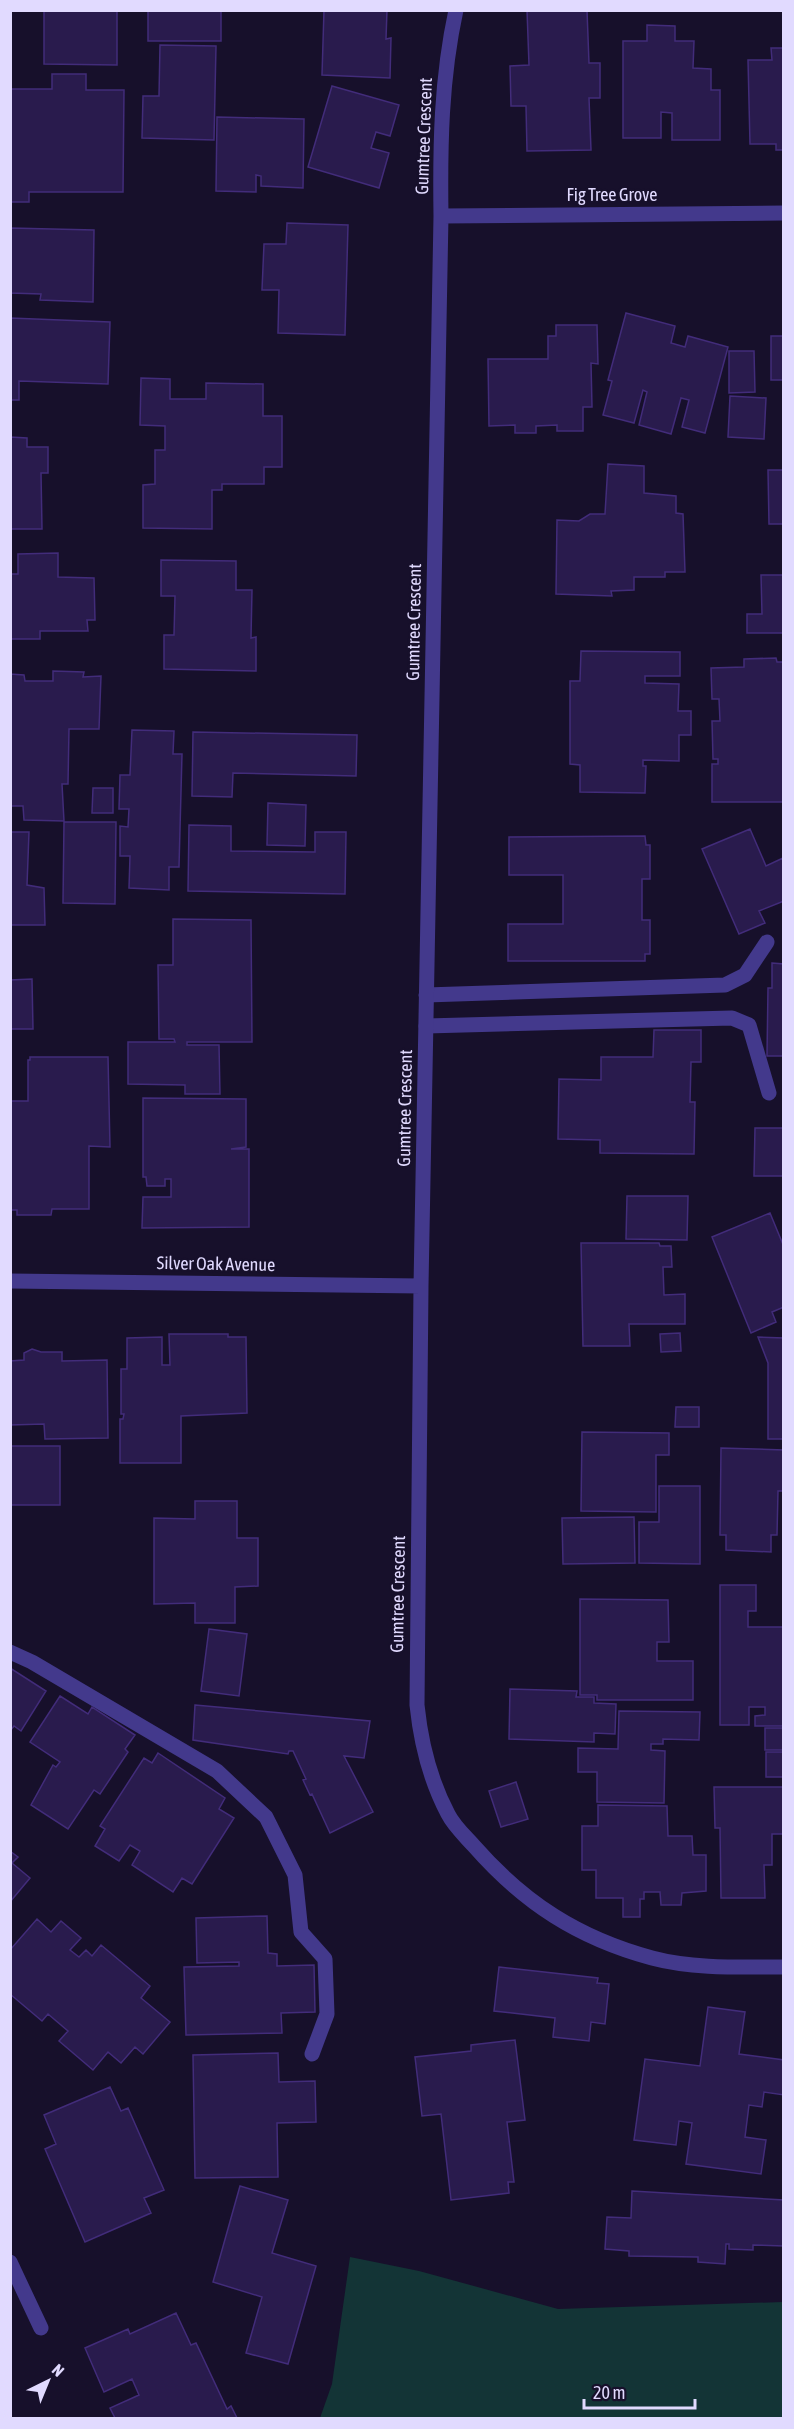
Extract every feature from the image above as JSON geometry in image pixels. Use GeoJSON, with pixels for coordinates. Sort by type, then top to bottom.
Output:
{"type":"FeatureCollection","features":[{"type":"Feature","properties":{"kind":"street","name":"Gumtree Crescent"},"geometry":{"type":"LineString","coordinates":[[456,10],[448,48],[440,130],[441,216],[421,1286],[417,1706],[420,1742],[449,1817],[491,1866],[542,1910],[597,1939],[654,1959],[722,1967],[783,1967]]}},
{"type":"Feature","properties":{"kind":"street","name":"Fig Tree Grove"},"geometry":{"type":"LineString","coordinates":[[441,216],[783,213]]}},
{"type":"Feature","properties":{"kind":"street"},"geometry":{"type":"LineString","coordinates":[[426,994],[725,985],[745,975],[767,942]]}},
{"type":"Feature","properties":{"kind":"street"},"geometry":{"type":"LineString","coordinates":[[426,1026],[732,1018],[744,1020],[749,1025],[769,1093]]}},
{"type":"Feature","properties":{"kind":"street","name":"Silver Oak Avenue"},"geometry":{"type":"LineString","coordinates":[[10,1281],[421,1286]]}},
{"type":"Feature","properties":{"kind":"street"},"geometry":{"type":"LineString","coordinates":[[10,1652],[32,1662],[217,1772],[266,1817],[295,1875],[301,1932],[325,1959],[327,2014],[312,2054]]}},
{"type":"Feature","properties":{"kind":"street"},"geometry":{"type":"LineString","coordinates":[[10,2262],[41,2328]]}},
{"type":"Feature","properties":{"kind":"green space"},"geometry":{"type":"Polygon","coordinates":[[[350,2257],[419,2271],[558,2309],[783,2302],[783,2418],[320,2418],[332,2384],[350,2257]]]}},
{"type":"Feature","properties":{"kind":"building"},"geometry":{"type":"Polygon","coordinates":[[[44,10],[117,10],[117,65],[44,64],[44,10]]]}},
{"type":"Feature","properties":{"kind":"building"},"geometry":{"type":"Polygon","coordinates":[[[148,10],[221,10],[221,41],[148,41],[148,10]]]}},
{"type":"Feature","properties":{"kind":"building"},"geometry":{"type":"Polygon","coordinates":[[[324,10],[387,10],[386,39],[391,38],[390,78],[322,75],[324,10]]]}},
{"type":"Feature","properties":{"kind":"building"},"geometry":{"type":"Polygon","coordinates":[[[527,10],[587,10],[589,63],[600,63],[600,98],[589,98],[591,150],[527,151],[526,106],[511,106],[510,66],[529,65],[527,10]]]}},
{"type":"Feature","properties":{"kind":"building"},"geometry":{"type":"Polygon","coordinates":[[[647,25],[675,26],[675,41],[694,41],[693,68],[711,69],[711,90],[720,90],[720,140],[672,140],[672,113],[661,112],[661,138],[623,138],[623,41],[647,41],[647,25]]]}},
{"type":"Feature","properties":{"kind":"building"},"geometry":{"type":"Polygon","coordinates":[[[160,45],[216,46],[214,140],[142,138],[143,96],[159,96],[160,45]]]}},
{"type":"Feature","properties":{"kind":"building"},"geometry":{"type":"Polygon","coordinates":[[[771,48],[784,48],[784,150],[776,150],[776,144],[750,144],[748,60],[772,60],[771,48]]]}},
{"type":"Feature","properties":{"kind":"building"},"geometry":{"type":"Polygon","coordinates":[[[52,74],[86,74],[86,90],[124,90],[123,192],[29,192],[29,202],[10,202],[10,89],[52,89],[52,74]]]}},
{"type":"Feature","properties":{"kind":"building"},"geometry":{"type":"Polygon","coordinates":[[[332,86],[399,105],[390,136],[376,132],[371,148],[389,153],[379,188],[308,167],[332,86]]]}},
{"type":"Feature","properties":{"kind":"building"},"geometry":{"type":"Polygon","coordinates":[[[217,117],[304,119],[303,188],[261,186],[261,176],[256,175],[256,192],[216,191],[217,117]]]}},
{"type":"Feature","properties":{"kind":"building"},"geometry":{"type":"Polygon","coordinates":[[[287,223],[348,225],[345,335],[278,333],[279,290],[262,290],[264,244],[286,244],[287,223]]]}},
{"type":"Feature","properties":{"kind":"building"},"geometry":{"type":"Polygon","coordinates":[[[10,228],[94,230],[93,302],[40,300],[41,294],[10,293],[10,228]]]}},
{"type":"Feature","properties":{"kind":"building"},"geometry":{"type":"Polygon","coordinates":[[[626,313],[675,326],[671,343],[685,347],[688,336],[728,347],[705,433],[682,427],[689,400],[681,398],[671,434],[639,425],[647,392],[643,390],[634,423],[603,415],[612,381],[608,380],[626,313]]]}},
{"type":"Feature","properties":{"kind":"building"},"geometry":{"type":"Polygon","coordinates":[[[10,318],[110,322],[108,384],[19,381],[19,400],[10,400],[10,318]]]}},
{"type":"Feature","properties":{"kind":"building"},"geometry":{"type":"Polygon","coordinates":[[[556,325],[597,325],[598,364],[591,363],[592,407],[583,407],[583,431],[557,431],[557,425],[536,426],[536,433],[515,433],[515,425],[489,426],[488,359],[548,359],[548,336],[556,336],[556,325]]]}},
{"type":"Feature","properties":{"kind":"building"},"geometry":{"type":"Polygon","coordinates":[[[771,336],[784,336],[784,380],[771,380],[771,336]]]}},
{"type":"Feature","properties":{"kind":"building"},"geometry":{"type":"Polygon","coordinates":[[[729,351],[754,351],[755,392],[729,393],[729,351]]]}},
{"type":"Feature","properties":{"kind":"building"},"geometry":{"type":"Polygon","coordinates":[[[141,378],[170,379],[170,399],[206,399],[206,383],[263,384],[263,416],[282,416],[282,467],[264,467],[264,484],[222,484],[222,490],[212,490],[212,529],[143,528],[143,485],[155,484],[155,450],[165,450],[165,426],[140,425],[141,378]]]}},
{"type":"Feature","properties":{"kind":"building"},"geometry":{"type":"Polygon","coordinates":[[[730,396],[766,398],[764,439],[728,437],[730,396]]]}},
{"type":"Feature","properties":{"kind":"building"},"geometry":{"type":"Polygon","coordinates":[[[10,437],[27,438],[27,447],[48,447],[48,473],[41,473],[42,529],[10,529],[10,437]]]}},
{"type":"Feature","properties":{"kind":"building"},"geometry":{"type":"Polygon","coordinates":[[[608,464],[644,466],[644,493],[676,496],[676,513],[683,514],[685,572],[665,572],[665,577],[634,577],[634,590],[611,591],[612,596],[556,594],[557,520],[579,521],[590,514],[605,514],[608,464]]]}},
{"type":"Feature","properties":{"kind":"building"},"geometry":{"type":"Polygon","coordinates":[[[768,470],[784,470],[784,524],[769,524],[768,470]]]}},
{"type":"Feature","properties":{"kind":"building"},"geometry":{"type":"Polygon","coordinates":[[[58,553],[58,577],[94,578],[95,620],[87,620],[88,631],[40,631],[40,639],[10,639],[10,574],[18,574],[18,554],[58,553]]]}},
{"type":"Feature","properties":{"kind":"building"},"geometry":{"type":"Polygon","coordinates":[[[161,560],[236,561],[236,590],[252,590],[251,638],[256,637],[256,671],[164,669],[164,635],[174,635],[175,596],[161,596],[161,560]]]}},
{"type":"Feature","properties":{"kind":"building"},"geometry":{"type":"Polygon","coordinates":[[[761,575],[784,575],[784,633],[747,633],[747,614],[762,614],[761,575]]]}},
{"type":"Feature","properties":{"kind":"building"},"geometry":{"type":"Polygon","coordinates":[[[581,651],[680,652],[680,676],[645,676],[645,683],[679,684],[678,711],[691,711],[691,735],[679,735],[679,761],[643,760],[643,766],[646,766],[645,793],[580,792],[580,765],[570,764],[570,681],[580,681],[581,651]]]}},
{"type":"Feature","properties":{"kind":"building"},"geometry":{"type":"Polygon","coordinates":[[[776,658],[777,662],[784,662],[784,802],[712,802],[712,764],[718,764],[718,759],[713,759],[712,721],[720,721],[719,699],[712,699],[711,668],[744,667],[744,659],[776,658]]]}},
{"type":"Feature","properties":{"kind":"building"},"geometry":{"type":"Polygon","coordinates":[[[53,671],[84,672],[83,677],[101,676],[99,729],[69,729],[68,784],[62,784],[64,821],[24,820],[23,806],[10,806],[10,674],[24,675],[25,681],[53,681],[53,671]]]}},
{"type":"Feature","properties":{"kind":"building"},"geometry":{"type":"Polygon","coordinates":[[[132,730],[174,731],[173,754],[182,754],[179,867],[169,867],[169,890],[129,888],[130,856],[120,856],[120,826],[128,827],[129,809],[119,809],[120,775],[130,775],[132,730]]]}},
{"type":"Feature","properties":{"kind":"building"},"geometry":{"type":"Polygon","coordinates":[[[193,732],[357,735],[356,776],[233,773],[232,797],[192,796],[193,732]]]}},
{"type":"Feature","properties":{"kind":"building"},"geometry":{"type":"Polygon","coordinates":[[[93,788],[113,788],[113,813],[92,813],[93,788]]]}},
{"type":"Feature","properties":{"kind":"building"},"geometry":{"type":"Polygon","coordinates":[[[268,803],[306,805],[305,846],[267,845],[268,803]]]}},
{"type":"Feature","properties":{"kind":"building"},"geometry":{"type":"Polygon","coordinates":[[[64,822],[116,822],[115,904],[63,903],[64,822]]]}},
{"type":"Feature","properties":{"kind":"building"},"geometry":{"type":"Polygon","coordinates":[[[189,825],[231,826],[231,851],[315,852],[315,832],[346,832],[345,894],[188,891],[189,825]]]}},
{"type":"Feature","properties":{"kind":"building"},"geometry":{"type":"Polygon","coordinates":[[[750,829],[766,866],[783,858],[784,901],[759,911],[765,923],[739,934],[702,849],[750,829]]]}},
{"type":"Feature","properties":{"kind":"building"},"geometry":{"type":"Polygon","coordinates":[[[10,832],[29,832],[27,885],[44,888],[45,925],[10,925],[10,832]]]}},
{"type":"Feature","properties":{"kind":"building"},"geometry":{"type":"Polygon","coordinates":[[[645,836],[646,845],[650,845],[650,879],[642,879],[642,920],[650,920],[650,954],[645,954],[645,961],[508,961],[508,924],[563,924],[563,875],[509,875],[509,837],[645,836]]]}},
{"type":"Feature","properties":{"kind":"building"},"geometry":{"type":"Polygon","coordinates":[[[173,919],[251,920],[252,1042],[187,1042],[187,1045],[219,1045],[220,1094],[185,1094],[185,1085],[128,1084],[128,1042],[175,1042],[174,1039],[159,1039],[158,965],[173,965],[173,919]]]}},
{"type":"Feature","properties":{"kind":"building"},"geometry":{"type":"Polygon","coordinates":[[[772,963],[784,964],[784,1056],[767,1056],[768,988],[772,988],[772,963]]]}},
{"type":"Feature","properties":{"kind":"building"},"geometry":{"type":"Polygon","coordinates":[[[32,979],[33,1029],[10,1029],[10,980],[32,979]]]}},
{"type":"Feature","properties":{"kind":"building"},"geometry":{"type":"Polygon","coordinates":[[[654,1030],[701,1030],[701,1062],[691,1062],[690,1102],[695,1102],[694,1154],[600,1153],[600,1140],[558,1139],[559,1079],[601,1080],[601,1057],[653,1057],[654,1030]]]}},
{"type":"Feature","properties":{"kind":"building"},"geometry":{"type":"Polygon","coordinates":[[[30,1057],[108,1057],[110,1147],[89,1146],[89,1209],[52,1209],[51,1215],[17,1215],[17,1210],[10,1210],[10,1101],[28,1101],[28,1060],[30,1057]]]}},
{"type":"Feature","properties":{"kind":"building"},"geometry":{"type":"Polygon","coordinates":[[[143,1098],[246,1099],[246,1147],[231,1149],[249,1149],[249,1227],[142,1228],[143,1197],[171,1197],[171,1179],[165,1179],[165,1186],[147,1186],[146,1177],[143,1177],[143,1098]]]}},
{"type":"Feature","properties":{"kind":"building"},"geometry":{"type":"Polygon","coordinates":[[[755,1128],[784,1128],[784,1176],[754,1176],[755,1128]]]}},
{"type":"Feature","properties":{"kind":"building"},"geometry":{"type":"Polygon","coordinates":[[[627,1196],[688,1196],[687,1240],[626,1239],[627,1196]]]}},
{"type":"Feature","properties":{"kind":"building"},"geometry":{"type":"Polygon","coordinates":[[[770,1213],[784,1247],[784,1307],[772,1312],[776,1322],[751,1333],[712,1237],[770,1213]]]}},
{"type":"Feature","properties":{"kind":"building"},"geometry":{"type":"Polygon","coordinates":[[[581,1243],[659,1243],[660,1246],[671,1246],[672,1267],[663,1267],[664,1295],[685,1294],[685,1324],[629,1324],[630,1346],[583,1346],[581,1243]]]}},
{"type":"Feature","properties":{"kind":"building"},"geometry":{"type":"Polygon","coordinates":[[[680,1333],[681,1351],[661,1352],[660,1334],[680,1333]]]}},
{"type":"Feature","properties":{"kind":"building"},"geometry":{"type":"Polygon","coordinates":[[[169,1334],[228,1334],[228,1337],[246,1337],[247,1413],[181,1416],[181,1463],[120,1463],[120,1419],[123,1419],[124,1414],[121,1414],[121,1369],[127,1369],[127,1338],[162,1337],[162,1365],[170,1365],[169,1334]]]}},
{"type":"Feature","properties":{"kind":"building"},"geometry":{"type":"Polygon","coordinates":[[[758,1337],[784,1338],[784,1439],[768,1439],[768,1363],[758,1337]]]}},
{"type":"Feature","properties":{"kind":"building"},"geometry":{"type":"Polygon","coordinates":[[[32,1349],[41,1352],[62,1352],[62,1361],[107,1360],[108,1438],[45,1439],[44,1424],[10,1425],[10,1361],[24,1360],[24,1353],[32,1349]]]}},
{"type":"Feature","properties":{"kind":"building"},"geometry":{"type":"Polygon","coordinates":[[[676,1407],[699,1407],[699,1427],[675,1427],[676,1407]]]}},
{"type":"Feature","properties":{"kind":"building"},"geometry":{"type":"Polygon","coordinates":[[[582,1432],[669,1433],[669,1455],[656,1455],[656,1512],[581,1511],[582,1432]]]}},
{"type":"Feature","properties":{"kind":"building"},"geometry":{"type":"Polygon","coordinates":[[[10,1446],[60,1446],[60,1505],[10,1505],[10,1446]]]}},
{"type":"Feature","properties":{"kind":"building"},"geometry":{"type":"Polygon","coordinates":[[[721,1448],[784,1450],[784,1491],[778,1491],[777,1535],[771,1535],[771,1552],[726,1550],[726,1535],[720,1535],[721,1448]]]}},
{"type":"Feature","properties":{"kind":"building"},"geometry":{"type":"Polygon","coordinates":[[[659,1486],[700,1486],[700,1564],[639,1563],[639,1522],[659,1522],[659,1486]]]}},
{"type":"Feature","properties":{"kind":"building"},"geometry":{"type":"Polygon","coordinates":[[[195,1501],[237,1501],[237,1538],[258,1538],[258,1586],[235,1587],[235,1623],[195,1623],[195,1603],[154,1604],[154,1518],[195,1519],[195,1501]]]}},
{"type":"Feature","properties":{"kind":"building"},"geometry":{"type":"Polygon","coordinates":[[[634,1517],[635,1563],[563,1564],[562,1518],[634,1517]]]}},
{"type":"Feature","properties":{"kind":"building"},"geometry":{"type":"Polygon","coordinates":[[[720,1585],[756,1585],[756,1611],[748,1611],[748,1627],[784,1627],[784,1726],[755,1726],[755,1716],[765,1715],[765,1707],[749,1707],[749,1725],[720,1725],[720,1585]]]}},
{"type":"Feature","properties":{"kind":"building"},"geometry":{"type":"Polygon","coordinates":[[[580,1599],[668,1600],[669,1642],[657,1642],[657,1661],[693,1661],[693,1700],[597,1700],[597,1695],[580,1695],[580,1599]]]}},
{"type":"Feature","properties":{"kind":"building"},"geometry":{"type":"Polygon","coordinates":[[[209,1629],[247,1634],[239,1696],[201,1691],[209,1629]]]}},
{"type":"Feature","properties":{"kind":"building"},"geometry":{"type":"Polygon","coordinates":[[[10,1668],[46,1691],[21,1731],[14,1726],[10,1731],[10,1668]]]}},
{"type":"Feature","properties":{"kind":"building"},"geometry":{"type":"Polygon","coordinates":[[[510,1689],[577,1691],[576,1697],[594,1697],[594,1703],[616,1704],[615,1734],[594,1733],[594,1742],[509,1739],[510,1689]]]}},
{"type":"Feature","properties":{"kind":"building"},"geometry":{"type":"Polygon","coordinates":[[[60,1696],[88,1714],[92,1707],[135,1735],[125,1749],[128,1752],[100,1794],[94,1790],[68,1829],[31,1805],[53,1765],[56,1767],[60,1762],[30,1742],[60,1696]]]}},
{"type":"Feature","properties":{"kind":"building"},"geometry":{"type":"Polygon","coordinates":[[[195,1705],[370,1721],[364,1758],[344,1756],[373,1812],[330,1833],[303,1780],[306,1779],[293,1751],[289,1751],[288,1754],[193,1740],[195,1705]]]}},
{"type":"Feature","properties":{"kind":"building"},"geometry":{"type":"Polygon","coordinates":[[[619,1711],[700,1712],[699,1740],[663,1739],[663,1744],[651,1744],[651,1750],[665,1751],[664,1803],[597,1802],[597,1772],[578,1772],[578,1748],[618,1749],[619,1711]]]}},
{"type":"Feature","properties":{"kind":"building"},"geometry":{"type":"Polygon","coordinates":[[[765,1728],[784,1728],[784,1750],[765,1750],[765,1728]]]}},
{"type":"Feature","properties":{"kind":"building"},"geometry":{"type":"Polygon","coordinates":[[[766,1752],[784,1752],[784,1777],[766,1777],[766,1752]]]}},
{"type":"Feature","properties":{"kind":"building"},"geometry":{"type":"Polygon","coordinates":[[[158,1753],[225,1798],[219,1809],[234,1818],[192,1884],[182,1878],[173,1892],[132,1865],[140,1851],[130,1845],[119,1861],[95,1846],[105,1829],[100,1826],[144,1758],[152,1763],[158,1753]]]}},
{"type":"Feature","properties":{"kind":"building"},"geometry":{"type":"Polygon","coordinates":[[[516,1782],[528,1819],[501,1827],[489,1791],[516,1782]]]}},
{"type":"Feature","properties":{"kind":"building"},"geometry":{"type":"Polygon","coordinates":[[[714,1787],[784,1787],[784,1834],[772,1834],[772,1865],[764,1865],[765,1898],[721,1898],[720,1828],[715,1828],[714,1787]]]}},
{"type":"Feature","properties":{"kind":"building"},"geometry":{"type":"Polygon","coordinates":[[[598,1805],[667,1806],[668,1836],[692,1836],[693,1855],[706,1855],[706,1891],[682,1893],[681,1905],[661,1905],[660,1892],[644,1892],[644,1899],[640,1899],[640,1917],[623,1917],[623,1898],[596,1898],[596,1870],[582,1870],[582,1826],[598,1826],[598,1805]]]}},
{"type":"Feature","properties":{"kind":"building"},"geometry":{"type":"Polygon","coordinates":[[[10,1851],[18,1857],[12,1863],[30,1878],[10,1902],[10,1851]]]}},
{"type":"Feature","properties":{"kind":"building"},"geometry":{"type":"Polygon","coordinates":[[[267,1916],[268,1953],[277,1954],[277,1966],[314,1965],[315,2012],[281,2013],[282,2033],[186,2035],[184,1967],[239,1966],[239,1962],[197,1963],[196,1918],[267,1916]]]}},
{"type":"Feature","properties":{"kind":"building"},"geometry":{"type":"Polygon","coordinates":[[[37,1919],[51,1932],[61,1921],[81,1938],[70,1950],[79,1957],[86,1950],[92,1956],[101,1945],[150,1986],[141,1998],[170,2022],[143,2054],[135,2047],[121,2063],[108,2052],[93,2070],[59,2041],[68,2031],[48,2014],[42,2021],[10,1994],[10,1950],[37,1919]]]}},
{"type":"Feature","properties":{"kind":"building"},"geometry":{"type":"Polygon","coordinates":[[[499,1967],[598,1978],[597,1983],[609,1984],[605,2024],[591,2022],[589,2041],[553,2037],[555,2018],[494,2011],[499,1967]]]}},
{"type":"Feature","properties":{"kind":"building"},"geometry":{"type":"Polygon","coordinates":[[[708,2007],[745,2012],[739,2054],[784,2060],[784,2095],[764,2092],[762,2107],[749,2105],[745,2137],[766,2140],[761,2174],[686,2164],[692,2123],[679,2121],[676,2145],[634,2140],[645,2059],[700,2066],[708,2007]]]}},
{"type":"Feature","properties":{"kind":"building"},"geometry":{"type":"Polygon","coordinates":[[[515,2040],[525,2120],[507,2122],[514,2182],[508,2182],[509,2193],[451,2200],[441,2114],[422,2116],[415,2057],[471,2051],[471,2045],[515,2040]]]}},
{"type":"Feature","properties":{"kind":"building"},"geometry":{"type":"Polygon","coordinates":[[[278,2053],[279,2082],[315,2081],[316,2122],[277,2123],[278,2177],[195,2178],[193,2055],[278,2053]]]}},
{"type":"Feature","properties":{"kind":"building"},"geometry":{"type":"Polygon","coordinates":[[[110,2087],[121,2111],[128,2108],[164,2190],[144,2198],[151,2213],[85,2242],[45,2149],[56,2144],[44,2115],[110,2087]]]}},
{"type":"Feature","properties":{"kind":"building"},"geometry":{"type":"Polygon","coordinates":[[[240,2186],[288,2200],[272,2253],[316,2266],[288,2364],[246,2353],[262,2297],[213,2282],[240,2186]]]}},
{"type":"Feature","properties":{"kind":"building"},"geometry":{"type":"Polygon","coordinates":[[[632,2191],[784,2200],[784,2246],[753,2245],[753,2250],[729,2249],[729,2244],[726,2244],[725,2264],[698,2262],[698,2257],[629,2256],[629,2251],[605,2249],[607,2217],[631,2218],[632,2191]]]}},
{"type":"Feature","properties":{"kind":"building"},"geometry":{"type":"Polygon","coordinates":[[[176,2313],[191,2345],[196,2343],[227,2409],[231,2406],[237,2418],[115,2418],[110,2408],[139,2395],[132,2379],[104,2392],[85,2348],[128,2329],[130,2334],[176,2313]]]}}]}
